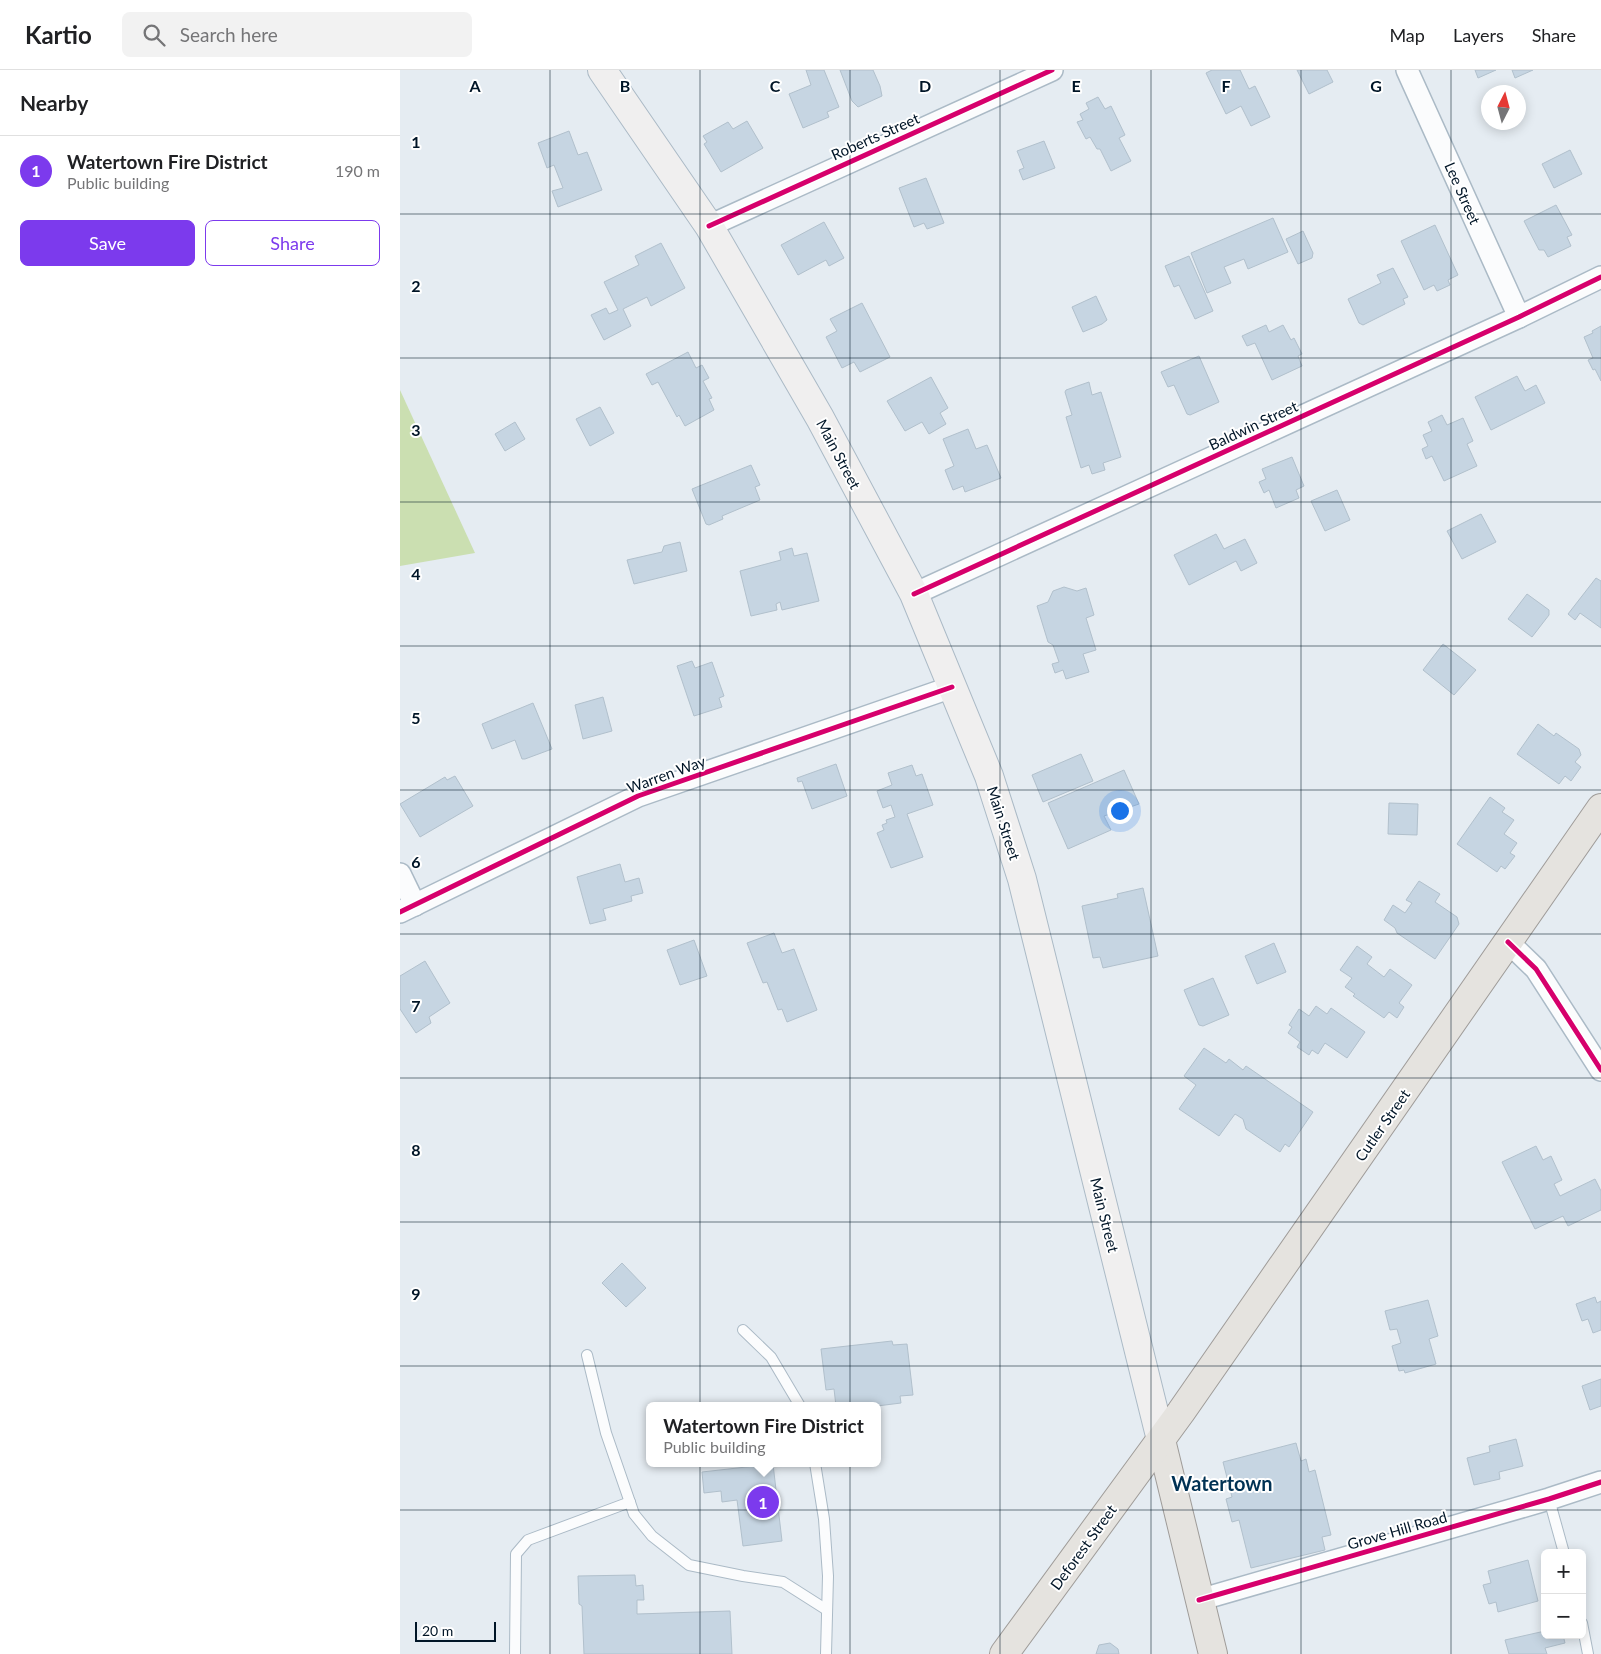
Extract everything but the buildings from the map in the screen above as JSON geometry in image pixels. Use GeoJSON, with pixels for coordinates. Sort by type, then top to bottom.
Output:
{"type":"FeatureCollection","features":[{"type":"Feature","properties":{"kind":"main road","name":"Main Street"},"geometry":{"type":"LineString","coordinates":[[602,70],[709,226],[820,418],[914,594],[989,776],[1022,879],[1213,1654]]}},
{"type":"Feature","properties":{"kind":"main road","name":"Cutler Street"},"geometry":{"type":"LineString","coordinates":[[1161,1440],[1601,808]]}},
{"type":"Feature","properties":{"kind":"main road","name":"Deforest Street"},"geometry":{"type":"LineString","coordinates":[[1004,1654],[1161,1440]]}},
{"type":"Feature","properties":{"kind":"street","name":"Roberts Street"},"geometry":{"type":"LineString","coordinates":[[709,226],[1052,70]]}},
{"type":"Feature","properties":{"kind":"street","name":"Lee Street"},"geometry":{"type":"LineString","coordinates":[[1407,70],[1519,317]]}},
{"type":"Feature","properties":{"kind":"street","name":"Baldwin Street"},"geometry":{"type":"LineString","coordinates":[[914,594],[1519,317],[1601,277]]}},
{"type":"Feature","properties":{"kind":"street","name":"Warren Way"},"geometry":{"type":"LineString","coordinates":[[408,908],[638,796],[952,687]]}},
{"type":"Feature","properties":{"kind":"street"},"geometry":{"type":"LineString","coordinates":[[400,874],[408,908]]}},
{"type":"Feature","properties":{"kind":"street"},"geometry":{"type":"LineString","coordinates":[[1508,942],[1536,969],[1601,1070]]}},
{"type":"Feature","properties":{"kind":"street","name":"Grove Hill Road"},"geometry":{"type":"LineString","coordinates":[[1199,1600],[1549,1499],[1601,1482]]}},
{"type":"Feature","properties":{"kind":"lane"},"geometry":{"type":"LineString","coordinates":[[744,1330],[771,1356],[798,1402]]}},
{"type":"Feature","properties":{"kind":"lane"},"geometry":{"type":"LineString","coordinates":[[587,1355],[606,1433],[634,1514],[652,1536],[689,1565],[783,1582],[827,1610]]}},
{"type":"Feature","properties":{"kind":"lane"},"geometry":{"type":"LineString","coordinates":[[816,1467],[824,1519],[828,1576],[826,1654]]}},
{"type":"Feature","properties":{"kind":"lane"},"geometry":{"type":"LineString","coordinates":[[1549,1499],[1563,1549]]}},
{"type":"Feature","properties":{"kind":"lane"},"geometry":{"type":"LineString","coordinates":[[515,1654],[516,1554],[528,1540],[630,1502]]}},
{"type":"Feature","properties":{"kind":"lane"},"geometry":{"type":"LineString","coordinates":[[1585,1639],[1588,1654]]}},
{"type":"Feature","properties":{"kind":"green space"},"geometry":{"type":"Polygon","coordinates":[[[400,390],[475,553],[400,566],[400,390]]]}},
{"type":"Feature","properties":{"kind":"cycle path"},"geometry":{"type":"LineString","coordinates":[[709,226],[1052,70]]}},
{"type":"Feature","properties":{"kind":"cycle path"},"geometry":{"type":"LineString","coordinates":[[914,594],[1519,317],[1601,277]]}},
{"type":"Feature","properties":{"kind":"cycle path"},"geometry":{"type":"LineString","coordinates":[[400,912],[638,796],[952,687]]}},
{"type":"Feature","properties":{"kind":"cycle path"},"geometry":{"type":"LineString","coordinates":[[1508,942],[1536,969],[1601,1070]]}},
{"type":"Feature","properties":{"kind":"cycle path"},"geometry":{"type":"LineString","coordinates":[[1199,1600],[1549,1499],[1601,1482]]}},
{"type":"Feature","properties":{"kind":"place","name":"Watertown Fire District"},"geometry":{"type":"Point","coordinates":[763,1502]}},
{"type":"Feature","properties":{"kind":"district","name":"Watertown"},"geometry":{"type":"Point","coordinates":[1222,1483]}}]}
